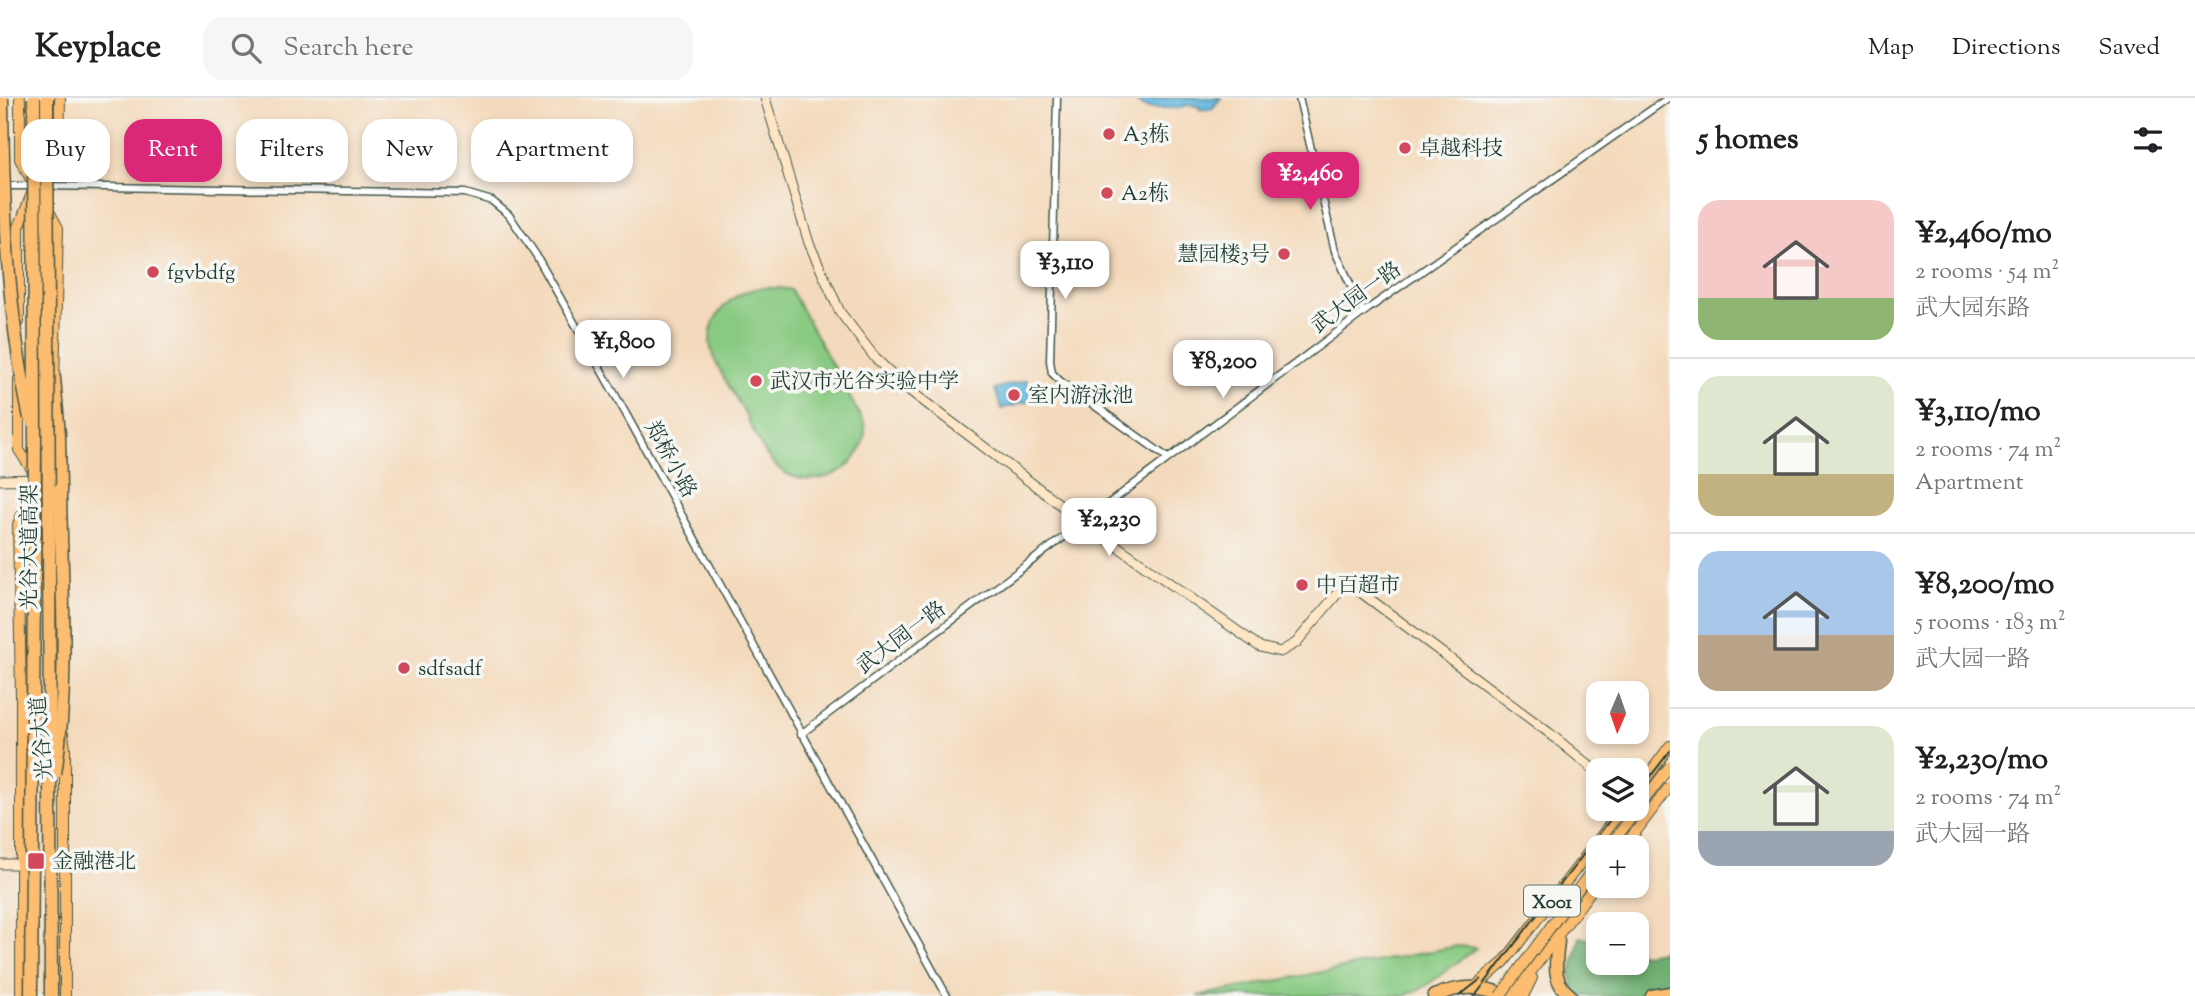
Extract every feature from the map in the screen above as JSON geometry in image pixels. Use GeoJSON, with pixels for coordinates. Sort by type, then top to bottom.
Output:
{"type":"FeatureCollection","features":[{"type":"Feature","properties":{"kind":"highway"},"geometry":{"type":"LineString","coordinates":[[2,98],[6,248],[23,387],[35,443]]}},
{"type":"Feature","properties":{"kind":"highway","name":"光谷大道高架"},"geometry":{"type":"LineString","coordinates":[[31,996],[35,443],[34,98]]}},
{"type":"Feature","properties":{"kind":"highway","name":"光谷大道高架"},"geometry":{"type":"LineString","coordinates":[[47,98],[53,996]]}},
{"type":"Feature","properties":{"kind":"highway"},"geometry":{"type":"LineString","coordinates":[[50,812],[59,747],[62,656],[59,435],[54,378]]}},
{"type":"Feature","properties":{"kind":"highway"},"geometry":{"type":"LineString","coordinates":[[1559,941],[1555,966],[1557,978],[1560,987],[1571,996]]}},
{"type":"Feature","properties":{"kind":"highway"},"geometry":{"type":"LineString","coordinates":[[1434,996],[1475,987],[1494,990],[1507,996]]}},
{"type":"Feature","properties":{"kind":"highway"},"geometry":{"type":"LineString","coordinates":[[1652,996],[1670,993]]}},
{"type":"Feature","properties":{"kind":"main road","name":"光谷大道"},"geometry":{"type":"LineString","coordinates":[[20,98],[20,159],[58,228],[52,449],[18,524],[21,996]]}},
{"type":"Feature","properties":{"kind":"main road","name":"光谷大道"},"geometry":{"type":"LineString","coordinates":[[60,98],[59,158],[35,186],[19,227],[19,450],[38,479],[54,523],[55,685],[65,749],[65,996]]}},
{"type":"Feature","properties":{"kind":"main road"},"geometry":{"type":"LineString","coordinates":[[1649,774],[1670,746]]}},
{"type":"Feature","properties":{"kind":"main road"},"geometry":{"type":"LineString","coordinates":[[1618,835],[1670,766]]}},
{"type":"Feature","properties":{"kind":"main road"},"geometry":{"type":"LineString","coordinates":[[1633,835],[1670,786]]}},
{"type":"Feature","properties":{"kind":"main road"},"geometry":{"type":"LineString","coordinates":[[1639,835],[1670,793]]}},
{"type":"Feature","properties":{"kind":"main road","name":"X001"},"geometry":{"type":"LineString","coordinates":[[1475,987],[1504,962],[1613,821]]}},
{"type":"Feature","properties":{"kind":"main road"},"geometry":{"type":"LineString","coordinates":[[1500,996],[1586,878]]}},
{"type":"Feature","properties":{"kind":"main road","name":"X001"},"geometry":{"type":"LineString","coordinates":[[1513,996],[1588,898]]}},
{"type":"Feature","properties":{"kind":"main road","name":"X001"},"geometry":{"type":"LineString","coordinates":[[1523,996],[1529,982],[1589,898]]}},
{"type":"Feature","properties":{"kind":"street"},"geometry":{"type":"LineString","coordinates":[[765,98],[809,243],[840,312],[876,359],[909,390],[1083,522],[1260,647],[1280,652],[1296,643],[1347,582],[1586,763]]}},
{"type":"Feature","properties":{"kind":"street"},"geometry":{"type":"LineString","coordinates":[[1057,98],[1050,360],[1052,373],[1060,382],[1168,458]]}},
{"type":"Feature","properties":{"kind":"street"},"geometry":{"type":"LineString","coordinates":[[1299,98],[1335,251],[1363,312]]}},
{"type":"Feature","properties":{"kind":"street","name":"武大园一路"},"geometry":{"type":"LineString","coordinates":[[802,734],[1363,312],[1668,98]]}},
{"type":"Feature","properties":{"kind":"street","name":"郑桥小路"},"geometry":{"type":"LineString","coordinates":[[0,186],[465,193],[492,201],[509,215],[537,255],[947,996]]}},
{"type":"Feature","properties":{"kind":"street"},"geometry":{"type":"LineString","coordinates":[[0,480],[38,479]]}},
{"type":"Feature","properties":{"kind":"street"},"geometry":{"type":"LineString","coordinates":[[1644,821],[1646,825]]}},
{"type":"Feature","properties":{"kind":"street"},"geometry":{"type":"LineString","coordinates":[[0,864],[20,864]]}},
{"type":"Feature","properties":{"kind":"green space"},"geometry":{"type":"Polygon","coordinates":[[[754,289],[791,290],[865,425],[864,440],[859,452],[851,463],[828,477],[801,478],[787,474],[773,463],[714,358],[711,346],[713,324],[725,306],[743,293],[754,289]]]}},
{"type":"Feature","properties":{"kind":"green space"},"geometry":{"type":"Polygon","coordinates":[[[1580,937],[1586,939],[1586,975],[1649,975],[1649,953],[1670,950],[1670,996],[1577,996],[1570,976],[1580,937]]]}},
{"type":"Feature","properties":{"kind":"green space"},"geometry":{"type":"Polygon","coordinates":[[[1458,946],[1476,948],[1426,986],[1404,996],[1197,996],[1458,946]]]}},
{"type":"Feature","properties":{"kind":"water"},"geometry":{"type":"Polygon","coordinates":[[[1135,98],[1221,98],[1211,110],[1184,105],[1183,108],[1146,108],[1135,98]]]}},
{"type":"Feature","properties":{"kind":"water","name":"室内游泳池"},"geometry":{"type":"Polygon","coordinates":[[[1027,380],[1033,400],[1001,409],[995,389],[1027,380]]]}},
{"type":"Feature","properties":{"kind":"tram line"},"geometry":{"type":"LineString","coordinates":[[1649,778],[1670,751]]}},
{"type":"Feature","properties":{"kind":"tram line"},"geometry":{"type":"LineString","coordinates":[[1475,996],[1609,821]]}},
{"type":"Feature","properties":{"kind":"tram line"},"geometry":{"type":"LineString","coordinates":[[1459,996],[1481,979]]}},
{"type":"Feature","properties":{"kind":"place","name":"A3栋"},"geometry":{"type":"Point","coordinates":[1109,134]}},
{"type":"Feature","properties":{"kind":"place","name":"卓越科技"},"geometry":{"type":"Point","coordinates":[1405,148]}},
{"type":"Feature","properties":{"kind":"place","name":"A2栋"},"geometry":{"type":"Point","coordinates":[1107,193]}},
{"type":"Feature","properties":{"kind":"place","name":"慧园楼3号"},"geometry":{"type":"Point","coordinates":[1284,254]}},
{"type":"Feature","properties":{"kind":"place","name":"fgvbdfg"},"geometry":{"type":"Point","coordinates":[153,272]}},
{"type":"Feature","properties":{"kind":"place","name":"武汉市光谷实验中学"},"geometry":{"type":"Point","coordinates":[756,381]}},
{"type":"Feature","properties":{"kind":"place","name":"室内游泳池"},"geometry":{"type":"Point","coordinates":[1014,395]}},
{"type":"Feature","properties":{"kind":"place","name":"中百超市"},"geometry":{"type":"Point","coordinates":[1302,585]}},
{"type":"Feature","properties":{"kind":"place","name":"sdfsadf"},"geometry":{"type":"Point","coordinates":[404,668]}},
{"type":"Feature","properties":{"kind":"place","name":"金融港北"},"geometry":{"type":"Point","coordinates":[36,861]}}]}
